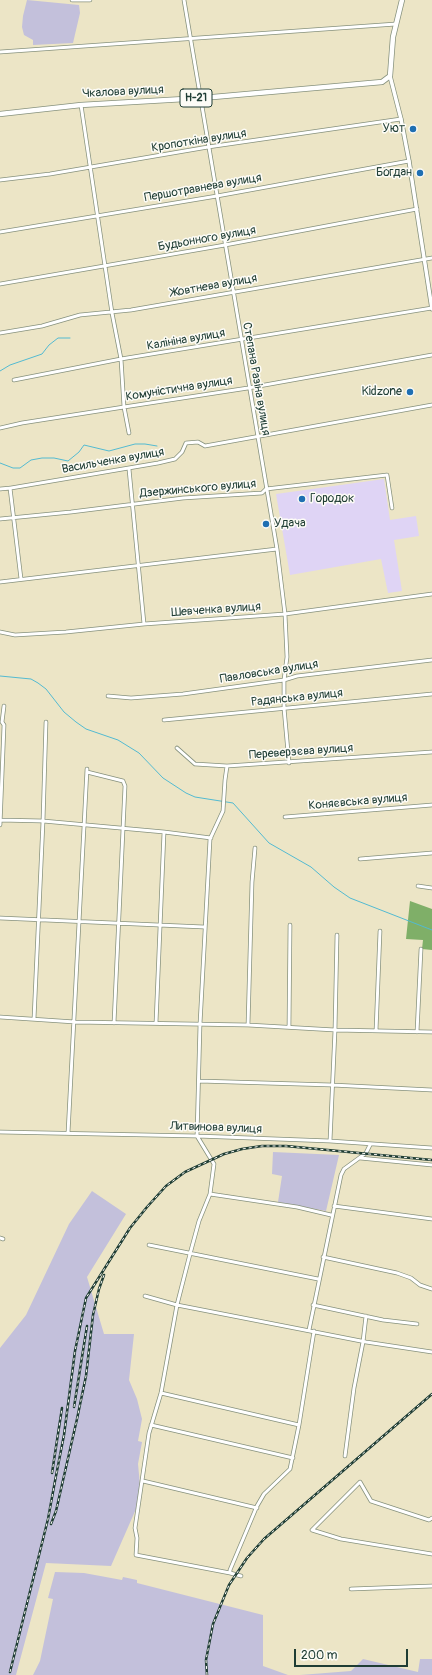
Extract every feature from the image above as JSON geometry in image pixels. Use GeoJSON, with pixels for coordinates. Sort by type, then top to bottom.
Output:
{"type":"FeatureCollection","features":[{"type":"Feature","properties":{"kind":"main road"},"geometry":{"type":"LineString","coordinates":[[390,76],[396,24],[402,0]]}},
{"type":"Feature","properties":{"kind":"main road","name":"Чкалова вулиця"},"geometry":{"type":"LineString","coordinates":[[0,114],[81,105],[202,98],[382,82],[390,76]]}},
{"type":"Feature","properties":{"kind":"street"},"geometry":{"type":"LineString","coordinates":[[72,0],[90,0]]}},
{"type":"Feature","properties":{"kind":"street","name":"Степана Разіна вулиця"},"geometry":{"type":"LineString","coordinates":[[184,0],[202,98],[208,147],[266,488],[285,614],[287,657],[284,680],[284,708],[289,763]]}},
{"type":"Feature","properties":{"kind":"street"},"geometry":{"type":"LineString","coordinates":[[0,52],[396,24]]}},
{"type":"Feature","properties":{"kind":"street"},"geometry":{"type":"LineString","coordinates":[[390,76],[401,119],[409,161],[432,308]]}},
{"type":"Feature","properties":{"kind":"street"},"geometry":{"type":"LineString","coordinates":[[81,105],[112,312],[121,360],[124,407],[129,433]]}},
{"type":"Feature","properties":{"kind":"street","name":"Кропоткіна вулиця"},"geometry":{"type":"LineString","coordinates":[[0,180],[50,174],[208,147],[401,119]]}},
{"type":"Feature","properties":{"kind":"street","name":"Першотравнева вулиця"},"geometry":{"type":"LineString","coordinates":[[0,232],[217,196],[409,161]]}},
{"type":"Feature","properties":{"kind":"street","name":"Будьонного вулиця"},"geometry":{"type":"LineString","coordinates":[[0,284],[225,245],[417,209]]}},
{"type":"Feature","properties":{"kind":"street","name":"Жовтнева вулиця"},"geometry":{"type":"LineString","coordinates":[[0,333],[42,326],[80,315],[112,312],[432,258]]}},
{"type":"Feature","properties":{"kind":"street","name":"Калініна вулиця"},"geometry":{"type":"LineString","coordinates":[[14,380],[121,360],[432,308]]}},
{"type":"Feature","properties":{"kind":"street","name":"Комуністична вулиця"},"geometry":{"type":"LineString","coordinates":[[0,428],[22,423],[248,388],[432,355]]}},
{"type":"Feature","properties":{"kind":"street","name":"Васильченка вулиця"},"geometry":{"type":"LineString","coordinates":[[0,488],[10,488],[129,469],[175,459],[182,452],[186,443],[198,442],[205,446],[432,405]]}},
{"type":"Feature","properties":{"kind":"street"},"geometry":{"type":"LineString","coordinates":[[129,469],[144,624]]}},
{"type":"Feature","properties":{"kind":"street","name":"Дзержинського вулиця"},"geometry":{"type":"LineString","coordinates":[[0,519],[183,498],[262,493],[266,488],[387,475],[392,508]]}},
{"type":"Feature","properties":{"kind":"street"},"geometry":{"type":"LineString","coordinates":[[10,488],[20,579]]}},
{"type":"Feature","properties":{"kind":"street"},"geometry":{"type":"LineString","coordinates":[[0,582],[276,550]]}},
{"type":"Feature","properties":{"kind":"street","name":"Шевченка вулиця"},"geometry":{"type":"LineString","coordinates":[[0,632],[15,635],[52,633],[144,624],[285,614],[432,594]]}},
{"type":"Feature","properties":{"kind":"street","name":"Павловська вулиця"},"geometry":{"type":"LineString","coordinates":[[108,696],[131,698],[183,694],[284,680],[297,676],[432,660]]}},
{"type":"Feature","properties":{"kind":"street","name":"Радянська вулиця"},"geometry":{"type":"LineString","coordinates":[[164,720],[432,694]]}},
{"type":"Feature","properties":{"kind":"street"},"geometry":{"type":"LineString","coordinates":[[0,825],[4,725],[2,722],[4,706]]}},
{"type":"Feature","properties":{"kind":"street"},"geometry":{"type":"LineString","coordinates":[[34,1019],[46,722]]}},
{"type":"Feature","properties":{"kind":"street"},"geometry":{"type":"LineString","coordinates":[[0,724],[4,725]]}},
{"type":"Feature","properties":{"kind":"street","name":"Переверзєва вулиця"},"geometry":{"type":"LineString","coordinates":[[178,748],[195,764],[227,766],[289,763],[432,752]]}},
{"type":"Feature","properties":{"kind":"street"},"geometry":{"type":"LineString","coordinates":[[227,766],[224,780],[223,811],[210,838],[204,927],[198,1081],[197,1136],[214,1164],[210,1194],[199,1221],[190,1254],[177,1305],[161,1393],[151,1425],[142,1476],[143,1481],[136,1528],[136,1555],[241,1576]]}},
{"type":"Feature","properties":{"kind":"street"},"geometry":{"type":"LineString","coordinates":[[68,1133],[87,770],[123,781],[125,786],[120,923],[114,1023]]}},
{"type":"Feature","properties":{"kind":"street","name":"Коняєвська вулиця"},"geometry":{"type":"LineString","coordinates":[[285,817],[432,805]]}},
{"type":"Feature","properties":{"kind":"street"},"geometry":{"type":"LineString","coordinates":[[0,820],[84,824],[210,838]]}},
{"type":"Feature","properties":{"kind":"street"},"geometry":{"type":"LineString","coordinates":[[156,1023],[164,832]]}},
{"type":"Feature","properties":{"kind":"street"},"geometry":{"type":"LineString","coordinates":[[248,1025],[252,882],[255,848]]}},
{"type":"Feature","properties":{"kind":"street"},"geometry":{"type":"LineString","coordinates":[[360,858],[432,853]]}},
{"type":"Feature","properties":{"kind":"street"},"geometry":{"type":"LineString","coordinates":[[418,886],[432,888]]}},
{"type":"Feature","properties":{"kind":"street"},"geometry":{"type":"LineString","coordinates":[[0,918],[204,927]]}},
{"type":"Feature","properties":{"kind":"street"},"geometry":{"type":"LineString","coordinates":[[289,1027],[290,925]]}},
{"type":"Feature","properties":{"kind":"street"},"geometry":{"type":"LineString","coordinates":[[376,1031],[380,931]]}},
{"type":"Feature","properties":{"kind":"street"},"geometry":{"type":"LineString","coordinates":[[330,1141],[335,1030],[337,935]]}},
{"type":"Feature","properties":{"kind":"street"},"geometry":{"type":"LineString","coordinates":[[417,1032],[421,949]]}},
{"type":"Feature","properties":{"kind":"street"},"geometry":{"type":"LineString","coordinates":[[0,1017],[75,1022],[248,1025],[335,1030],[432,1032]]}},
{"type":"Feature","properties":{"kind":"street"},"geometry":{"type":"LineString","coordinates":[[198,1081],[432,1090]]}},
{"type":"Feature","properties":{"kind":"street","name":"Литвинова вулиця"},"geometry":{"type":"LineString","coordinates":[[0,1132],[197,1136],[330,1141],[370,1145],[432,1148]]}},
{"type":"Feature","properties":{"kind":"street"},"geometry":{"type":"LineString","coordinates":[[309,1330],[331,1215],[342,1172],[366,1153],[370,1145]]}},
{"type":"Feature","properties":{"kind":"street"},"geometry":{"type":"LineString","coordinates":[[360,1158],[432,1165]]}},
{"type":"Feature","properties":{"kind":"street"},"geometry":{"type":"LineString","coordinates":[[210,1194],[289,1206],[331,1215]]}},
{"type":"Feature","properties":{"kind":"street"},"geometry":{"type":"LineString","coordinates":[[334,1206],[432,1219]]}},
{"type":"Feature","properties":{"kind":"street"},"geometry":{"type":"LineString","coordinates":[[149,1245],[318,1279]]}},
{"type":"Feature","properties":{"kind":"street"},"geometry":{"type":"LineString","coordinates":[[323,1257],[397,1273],[411,1278],[420,1285],[432,1288]]}},
{"type":"Feature","properties":{"kind":"street"},"geometry":{"type":"LineString","coordinates":[[145,1296],[177,1305],[309,1330],[363,1342],[432,1352]]}},
{"type":"Feature","properties":{"kind":"street"},"geometry":{"type":"LineString","coordinates":[[313,1305],[383,1320],[417,1324]]}},
{"type":"Feature","properties":{"kind":"street"},"geometry":{"type":"LineString","coordinates":[[344,1456],[366,1316]]}},
{"type":"Feature","properties":{"kind":"street"},"geometry":{"type":"LineString","coordinates":[[230,1573],[264,1494],[290,1469],[299,1426],[314,1331]]}},
{"type":"Feature","properties":{"kind":"street"},"geometry":{"type":"LineString","coordinates":[[161,1393],[299,1426]]}},
{"type":"Feature","properties":{"kind":"street"},"geometry":{"type":"LineString","coordinates":[[151,1425],[293,1458]]}},
{"type":"Feature","properties":{"kind":"street"},"geometry":{"type":"LineString","coordinates":[[143,1481],[257,1508]]}},
{"type":"Feature","properties":{"kind":"street"},"geometry":{"type":"LineString","coordinates":[[432,1518],[429,1520],[371,1501],[360,1482],[312,1530],[341,1539],[432,1554]]}},
{"type":"Feature","properties":{"kind":"street"},"geometry":{"type":"LineString","coordinates":[[351,1589],[432,1586]]}},
{"type":"Feature","properties":{"kind":"shaded area"},"geometry":{"type":"Polygon","coordinates":[[[27,0],[79,5],[80,13],[73,43],[33,45],[33,40],[24,35],[22,27],[27,0]]]}},
{"type":"Feature","properties":{"kind":"shaded area"},"geometry":{"type":"Polygon","coordinates":[[[384,479],[390,520],[416,516],[419,536],[394,540],[402,591],[388,593],[381,559],[290,575],[276,494],[384,479]]]}},
{"type":"Feature","properties":{"kind":"shaded area"},"geometry":{"type":"Polygon","coordinates":[[[273,1152],[339,1155],[326,1211],[278,1202],[282,1176],[272,1174],[273,1152]]]}},
{"type":"Feature","properties":{"kind":"shaded area"},"geometry":{"type":"Polygon","coordinates":[[[92,1191],[126,1214],[87,1277],[104,1334],[134,1334],[129,1380],[137,1399],[142,1419],[138,1441],[142,1442],[138,1464],[140,1485],[136,1509],[111,1566],[46,1563],[16,1675],[0,1675],[0,1348],[26,1315],[69,1224],[92,1191]]]}},
{"type":"Feature","properties":{"kind":"shaded area"},"geometry":{"type":"Polygon","coordinates":[[[55,1572],[84,1573],[122,1580],[123,1577],[137,1580],[137,1583],[263,1615],[263,1666],[288,1675],[33,1675],[40,1661],[53,1599],[48,1598],[55,1572]]]}},
{"type":"Feature","properties":{"kind":"shaded area"},"geometry":{"type":"Polygon","coordinates":[[[363,1659],[418,1672],[420,1659],[432,1659],[432,1675],[300,1675],[351,1671],[363,1659]]]}},
{"type":"Feature","properties":{"kind":"green space"},"geometry":{"type":"Polygon","coordinates":[[[410,901],[432,909],[432,950],[422,949],[423,940],[406,939],[410,901]]]}},
{"type":"Feature","properties":{"kind":"waterway"},"geometry":{"type":"LineString","coordinates":[[0,371],[10,365],[42,354],[49,345],[58,338],[70,338]]}},
{"type":"Feature","properties":{"kind":"waterway"},"geometry":{"type":"LineString","coordinates":[[0,463],[13,468],[20,468],[31,460],[42,458],[54,458],[68,461],[79,452],[84,445],[109,451],[135,444],[157,446]]}},
{"type":"Feature","properties":{"kind":"waterway"},"geometry":{"type":"LineString","coordinates":[[0,676],[31,679],[38,683],[46,689],[64,712],[76,722],[86,729],[118,740],[139,753],[163,778],[186,793],[195,797],[233,803],[269,843],[311,867],[334,887],[350,898],[432,930]]}},
{"type":"Feature","properties":{"kind":"railway"},"geometry":{"type":"LineString","coordinates":[[10,1672],[48,1519],[64,1435],[75,1351],[86,1298],[130,1228],[147,1207],[166,1186],[185,1172],[224,1154],[242,1149],[262,1146],[286,1146],[432,1160]]}},
{"type":"Feature","properties":{"kind":"railway"},"geometry":{"type":"LineString","coordinates":[[51,1524],[56,1511],[77,1419],[86,1376],[93,1315],[104,1275]]}},
{"type":"Feature","properties":{"kind":"railway"},"geometry":{"type":"LineString","coordinates":[[74,1407],[87,1326]]}},
{"type":"Feature","properties":{"kind":"railway"},"geometry":{"type":"LineString","coordinates":[[207,1675],[206,1660],[213,1624],[229,1585],[247,1558],[264,1539],[432,1394]]}},
{"type":"Feature","properties":{"kind":"railway"},"geometry":{"type":"LineString","coordinates":[[52,1473],[62,1408]]}},
{"type":"Feature","properties":{"kind":"place","name":"Уют"},"geometry":{"type":"Point","coordinates":[413,129]}},
{"type":"Feature","properties":{"kind":"place","name":"Богдан"},"geometry":{"type":"Point","coordinates":[420,173]}},
{"type":"Feature","properties":{"kind":"place","name":"Kidzone"},"geometry":{"type":"Point","coordinates":[410,392]}},
{"type":"Feature","properties":{"kind":"place","name":"Городок"},"geometry":{"type":"Point","coordinates":[302,499]}},
{"type":"Feature","properties":{"kind":"place","name":"Удача"},"geometry":{"type":"Point","coordinates":[266,524]}}]}
